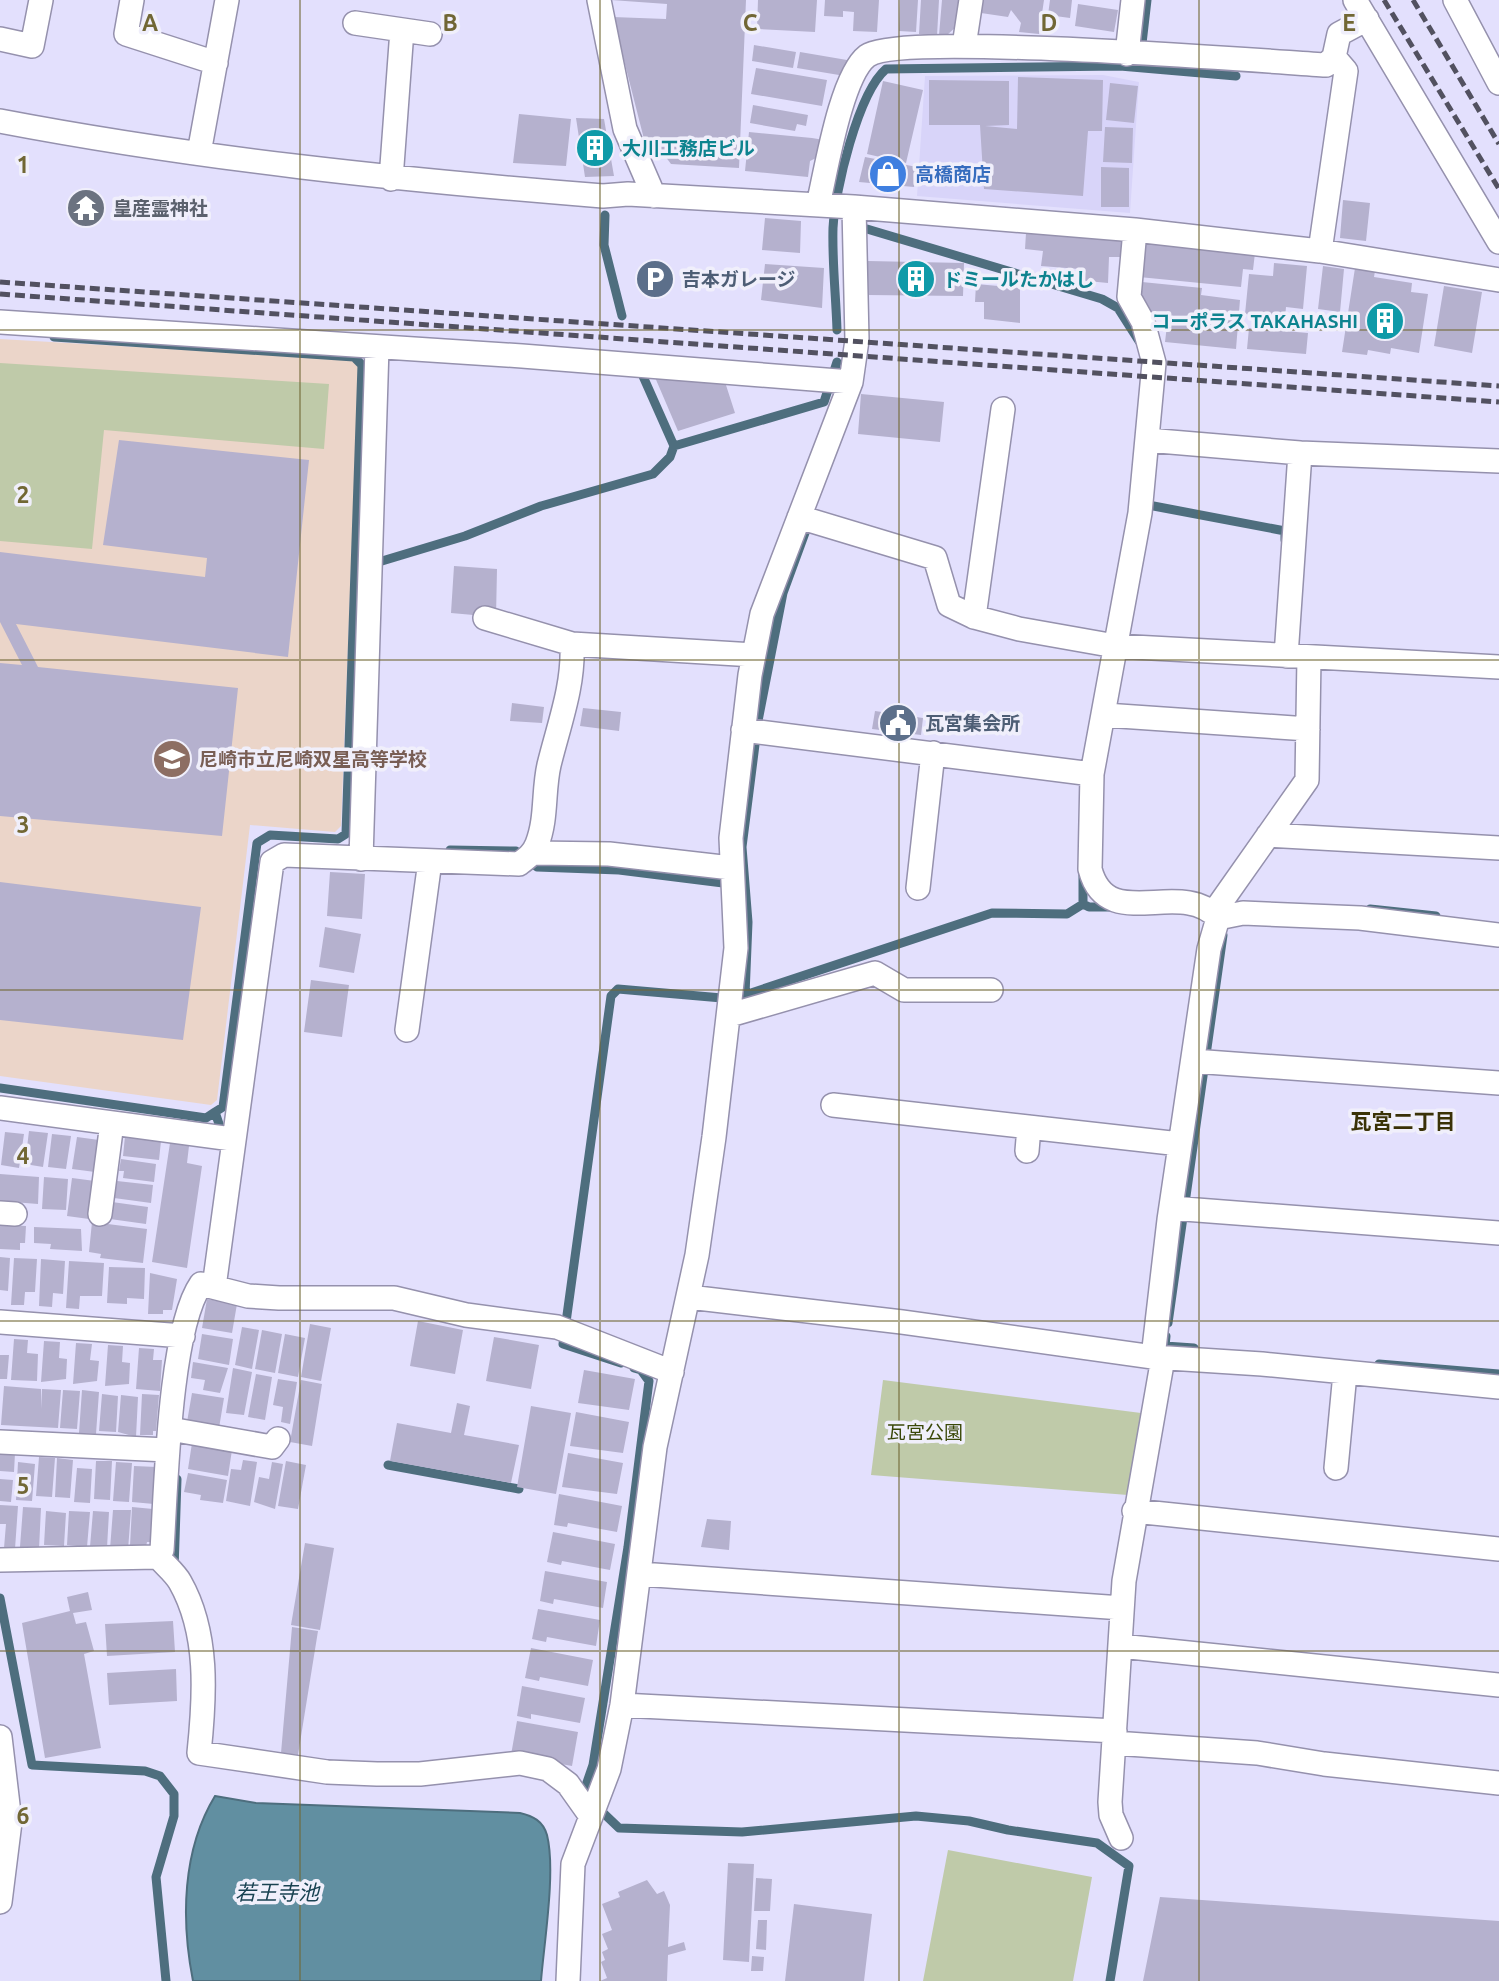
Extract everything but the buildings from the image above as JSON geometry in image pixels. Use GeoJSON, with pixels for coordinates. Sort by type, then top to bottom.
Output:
{"type":"FeatureCollection","features":[{"type":"Feature","properties":{"kind":"street"},"geometry":{"type":"LineString","coordinates":[[0,39],[32,46],[41,0]]}},
{"type":"Feature","properties":{"kind":"street"},"geometry":{"type":"LineString","coordinates":[[132,0],[126,34],[216,63]]}},
{"type":"Feature","properties":{"kind":"street"},"geometry":{"type":"LineString","coordinates":[[199,153],[227,0]]}},
{"type":"Feature","properties":{"kind":"street"},"geometry":{"type":"LineString","coordinates":[[599,0],[625,129],[654,196]]}},
{"type":"Feature","properties":{"kind":"street"},"geometry":{"type":"LineString","coordinates":[[964,46],[971,0]]}},
{"type":"Feature","properties":{"kind":"street"},"geometry":{"type":"LineString","coordinates":[[1133,0],[1135,54]]}},
{"type":"Feature","properties":{"kind":"street"},"geometry":{"type":"LineString","coordinates":[[1455,0],[1499,83]]}},
{"type":"Feature","properties":{"kind":"street"},"geometry":{"type":"LineString","coordinates":[[568,1981],[573,1864],[609,1769],[622,1705],[656,1447],[689,1297],[730,1015],[736,948],[731,868],[754,655],[762,614],[851,382],[856,340],[838,206],[845,95],[865,58],[878,50],[964,46],[1326,65],[1334,57],[1339,34],[1361,9],[1499,242]]}},
{"type":"Feature","properties":{"kind":"street"},"geometry":{"type":"LineString","coordinates":[[355,23],[430,34]]}},
{"type":"Feature","properties":{"kind":"street"},"geometry":{"type":"LineString","coordinates":[[391,179],[402,30]]}},
{"type":"Feature","properties":{"kind":"street"},"geometry":{"type":"LineString","coordinates":[[1320,251],[1346,71],[1334,57]]}},
{"type":"Feature","properties":{"kind":"street"},"geometry":{"type":"LineString","coordinates":[[0,121],[199,153],[391,179],[603,196],[654,196],[838,206],[1135,230],[1320,251],[1499,280]]}},
{"type":"Feature","properties":{"kind":"street"},"geometry":{"type":"LineString","coordinates":[[1135,230],[1129,297],[1143,322],[1154,363],[1133,554],[1092,774],[1088,833],[1093,883],[1103,894],[1118,901],[1202,904],[1218,918]]}},
{"type":"Feature","properties":{"kind":"street"},"geometry":{"type":"LineString","coordinates":[[0,322],[851,382]]}},
{"type":"Feature","properties":{"kind":"street"},"geometry":{"type":"LineString","coordinates":[[361,859],[377,347]]}},
{"type":"Feature","properties":{"kind":"street"},"geometry":{"type":"LineString","coordinates":[[974,617],[1003,409]]}},
{"type":"Feature","properties":{"kind":"street"},"geometry":{"type":"LineString","coordinates":[[1147,440],[1300,453],[1499,461]]}},
{"type":"Feature","properties":{"kind":"street"},"geometry":{"type":"LineString","coordinates":[[1121,1838],[1111,1815],[1110,1801],[1122,1608],[1158,1358],[1171,1208],[1209,949],[1219,905],[1307,780],[1308,729],[1298,657],[1300,453]]}},
{"type":"Feature","properties":{"kind":"street"},"geometry":{"type":"LineString","coordinates":[[799,517],[935,558],[945,600],[949,605],[974,617],[1115,646],[1499,667]]}},
{"type":"Feature","properties":{"kind":"street"},"geometry":{"type":"LineString","coordinates":[[485,618],[572,644],[754,655]]}},
{"type":"Feature","properties":{"kind":"street"},"geometry":{"type":"LineString","coordinates":[[214,1287],[227,1139],[272,862],[284,855],[519,864],[533,853],[542,827],[548,767],[561,726],[573,665],[572,644]]}},
{"type":"Feature","properties":{"kind":"street"},"geometry":{"type":"LineString","coordinates":[[1105,715],[1308,729]]}},
{"type":"Feature","properties":{"kind":"street"},"geometry":{"type":"LineString","coordinates":[[744,730],[1092,774]]}},
{"type":"Feature","properties":{"kind":"street"},"geometry":{"type":"LineString","coordinates":[[918,888],[933,753]]}},
{"type":"Feature","properties":{"kind":"street"},"geometry":{"type":"LineString","coordinates":[[1268,835],[1499,848]]}},
{"type":"Feature","properties":{"kind":"street"},"geometry":{"type":"LineString","coordinates":[[533,853],[610,854],[731,868]]}},
{"type":"Feature","properties":{"kind":"street"},"geometry":{"type":"LineString","coordinates":[[407,1030],[430,861]]}},
{"type":"Feature","properties":{"kind":"street"},"geometry":{"type":"LineString","coordinates":[[1218,918],[1243,913],[1360,918],[1499,935]]}},
{"type":"Feature","properties":{"kind":"street"},"geometry":{"type":"LineString","coordinates":[[730,1015],[875,973],[904,990],[991,990]]}},
{"type":"Feature","properties":{"kind":"street"},"geometry":{"type":"LineString","coordinates":[[1193,1060],[1499,1083]]}},
{"type":"Feature","properties":{"kind":"street"},"geometry":{"type":"LineString","coordinates":[[833,1105],[878,1121],[1029,1127],[1180,1144]]}},
{"type":"Feature","properties":{"kind":"street"},"geometry":{"type":"LineString","coordinates":[[0,1108],[227,1139]]}},
{"type":"Feature","properties":{"kind":"street"},"geometry":{"type":"LineString","coordinates":[[100,1214],[112,1123]]}},
{"type":"Feature","properties":{"kind":"street"},"geometry":{"type":"LineString","coordinates":[[1027,1150],[1029,1127]]}},
{"type":"Feature","properties":{"kind":"street"},"geometry":{"type":"LineString","coordinates":[[1171,1208],[1499,1233]]}},
{"type":"Feature","properties":{"kind":"street"},"geometry":{"type":"LineString","coordinates":[[158,1557],[162,1550],[169,1440],[183,1336],[194,1295],[201,1284],[248,1296],[394,1298],[466,1315],[556,1327],[672,1373]]}},
{"type":"Feature","properties":{"kind":"street"},"geometry":{"type":"LineString","coordinates":[[689,1297],[902,1322],[1158,1358],[1499,1387]]}},
{"type":"Feature","properties":{"kind":"street"},"geometry":{"type":"LineString","coordinates":[[0,1322],[183,1336]]}},
{"type":"Feature","properties":{"kind":"street"},"geometry":{"type":"LineString","coordinates":[[1336,1468],[1345,1373]]}},
{"type":"Feature","properties":{"kind":"street"},"geometry":{"type":"LineString","coordinates":[[0,1442],[169,1440],[272,1447],[278,1438]]}},
{"type":"Feature","properties":{"kind":"street"},"geometry":{"type":"LineString","coordinates":[[1134,1511],[1499,1549]]}},
{"type":"Feature","properties":{"kind":"street"},"geometry":{"type":"LineString","coordinates":[[0,1560],[158,1557],[180,1581],[200,1641],[204,1711],[199,1753],[327,1772],[377,1774],[431,1773],[520,1763],[548,1769],[568,1784],[590,1815]]}},
{"type":"Feature","properties":{"kind":"street"},"geometry":{"type":"LineString","coordinates":[[640,1574],[1122,1608]]}},
{"type":"Feature","properties":{"kind":"street"},"geometry":{"type":"LineString","coordinates":[[1120,1646],[1499,1685]]}},
{"type":"Feature","properties":{"kind":"street"},"geometry":{"type":"LineString","coordinates":[[622,1705],[1114,1737],[1499,1783]]}},
{"type":"Feature","properties":{"kind":"street"},"geometry":{"type":"LineString","coordinates":[[0,1737],[10,1822],[2,1868],[0,1902]]}},
{"type":"Feature","properties":{"kind":"shaded area"},"geometry":{"type":"Polygon","coordinates":[[[1103,75],[1139,82],[1130,213],[917,196],[925,76],[1103,75]]]}},
{"type":"Feature","properties":{"kind":"shaded area","name":"尼崎市立尼崎双星高等学校"},"geometry":{"type":"Polygon","coordinates":[[[0,339],[359,360],[341,826],[335,832],[250,825],[217,1100],[211,1105],[0,1076],[0,339]]]}},
{"type":"Feature","properties":{"kind":"green space"},"geometry":{"type":"Polygon","coordinates":[[[0,363],[329,384],[324,449],[104,430],[92,549],[0,541],[0,363]]]}},
{"type":"Feature","properties":{"kind":"green space","name":"瓦宮公園"},"geometry":{"type":"Polygon","coordinates":[[[883,1380],[1141,1413],[1128,1495],[871,1475],[883,1380]]]}},
{"type":"Feature","properties":{"kind":"green space"},"geometry":{"type":"Polygon","coordinates":[[[948,1850],[1092,1877],[1073,1981],[923,1981],[948,1850]]]}},
{"type":"Feature","properties":{"kind":"water","name":"若王寺池"},"geometry":{"type":"Polygon","coordinates":[[[215,1796],[256,1803],[520,1813],[533,1818],[540,1823],[547,1835],[550,1868],[541,1981],[193,1981],[187,1934],[187,1886],[196,1839],[215,1796]]]}},
{"type":"Feature","properties":{"kind":"waterway"},"geometry":{"type":"LineString","coordinates":[[1141,52],[1147,0]]}},
{"type":"Feature","properties":{"kind":"waterway"},"geometry":{"type":"LineString","coordinates":[[837,330],[833,228],[838,190],[857,120],[876,81],[886,69],[1120,66],[1236,76]]}},
{"type":"Feature","properties":{"kind":"waterway"},"geometry":{"type":"LineString","coordinates":[[605,215],[604,245],[622,316]]}},
{"type":"Feature","properties":{"kind":"waterway"},"geometry":{"type":"LineString","coordinates":[[867,229],[1102,299],[1118,308],[1139,341]]}},
{"type":"Feature","properties":{"kind":"waterway"},"geometry":{"type":"LineString","coordinates":[[54,337],[354,357],[362,365],[346,834],[338,839],[270,835],[257,843],[223,1107],[215,1112],[223,1136]]}},
{"type":"Feature","properties":{"kind":"waterway"},"geometry":{"type":"LineString","coordinates":[[372,564],[465,536],[541,506],[653,474],[670,457],[674,446],[824,402],[837,362]]}},
{"type":"Feature","properties":{"kind":"waterway"},"geometry":{"type":"LineString","coordinates":[[642,374],[674,446]]}},
{"type":"Feature","properties":{"kind":"waterway"},"geometry":{"type":"LineString","coordinates":[[1143,504],[1285,531],[1285,540]]}},
{"type":"Feature","properties":{"kind":"waterway"},"geometry":{"type":"LineString","coordinates":[[745,995],[748,922],[742,847],[758,721],[783,593],[809,522]]}},
{"type":"Feature","properties":{"kind":"waterway"},"geometry":{"type":"LineString","coordinates":[[450,850],[516,851],[537,867],[619,870],[731,884]]}},
{"type":"Feature","properties":{"kind":"waterway"},"geometry":{"type":"LineString","coordinates":[[1083,870],[1083,904],[1089,907],[1115,907]]}},
{"type":"Feature","properties":{"kind":"waterway"},"geometry":{"type":"LineString","coordinates":[[621,1363],[563,1344],[611,996],[618,989],[722,998],[745,995],[992,913],[1067,914],[1083,904]]}},
{"type":"Feature","properties":{"kind":"waterway"},"geometry":{"type":"LineString","coordinates":[[1370,909],[1436,916]]}},
{"type":"Feature","properties":{"kind":"waterway"},"geometry":{"type":"LineString","coordinates":[[1168,1323],[1223,935]]}},
{"type":"Feature","properties":{"kind":"waterway"},"geometry":{"type":"LineString","coordinates":[[0,1088],[206,1118],[215,1112]]}},
{"type":"Feature","properties":{"kind":"waterway"},"geometry":{"type":"LineString","coordinates":[[1166,1336],[1165,1346],[1194,1348]]}},
{"type":"Feature","properties":{"kind":"waterway"},"geometry":{"type":"LineString","coordinates":[[1379,1364],[1499,1374]]}},
{"type":"Feature","properties":{"kind":"waterway"},"geometry":{"type":"LineString","coordinates":[[586,1797],[583,1794],[593,1765],[628,1547],[649,1381],[641,1370],[634,1368]]}},
{"type":"Feature","properties":{"kind":"waterway"},"geometry":{"type":"LineString","coordinates":[[388,1465],[519,1489]]}},
{"type":"Feature","properties":{"kind":"waterway"},"geometry":{"type":"LineString","coordinates":[[174,1570],[177,1479]]}},
{"type":"Feature","properties":{"kind":"waterway"},"geometry":{"type":"LineString","coordinates":[[0,1598],[32,1765],[145,1771],[160,1776],[174,1794],[174,1816],[156,1877],[166,1981]]}},
{"type":"Feature","properties":{"kind":"waterway"},"geometry":{"type":"LineString","coordinates":[[597,1807],[619,1828],[742,1832],[916,1816],[969,1821],[1008,1830],[1097,1843],[1129,1866],[1110,1981]]}},
{"type":"Feature","properties":{"kind":"railway"},"geometry":{"type":"LineString","coordinates":[[1384,0],[1499,189]]}},
{"type":"Feature","properties":{"kind":"railway"},"geometry":{"type":"LineString","coordinates":[[1413,0],[1499,144]]}},
{"type":"Feature","properties":{"kind":"railway"},"geometry":{"type":"LineString","coordinates":[[0,282],[1499,386]]}},
{"type":"Feature","properties":{"kind":"railway"},"geometry":{"type":"LineString","coordinates":[[0,294],[1499,402]]}},
{"type":"Feature","properties":{"kind":"place","name":"大川工務店ビル"},"geometry":{"type":"Point","coordinates":[595,148]}},
{"type":"Feature","properties":{"kind":"place","name":"高橋商店"},"geometry":{"type":"Point","coordinates":[888,174]}},
{"type":"Feature","properties":{"kind":"place","name":"皇産霊神社"},"geometry":{"type":"Point","coordinates":[86,208]}},
{"type":"Feature","properties":{"kind":"place","name":"吉本ガレージ"},"geometry":{"type":"Point","coordinates":[655,279]}},
{"type":"Feature","properties":{"kind":"place","name":"ドミールたかはし"},"geometry":{"type":"Point","coordinates":[916,279]}},
{"type":"Feature","properties":{"kind":"place","name":"コーポラス TAKAHASHI"},"geometry":{"type":"Point","coordinates":[1385,321]}},
{"type":"Feature","properties":{"kind":"place","name":"瓦宮集会所"},"geometry":{"type":"Point","coordinates":[898,723]}},
{"type":"Feature","properties":{"kind":"place","name":"尼崎市立尼崎双星高等学校"},"geometry":{"type":"Point","coordinates":[172,759]}},
{"type":"Feature","properties":{"kind":"district","name":"瓦宮二丁目"},"geometry":{"type":"Point","coordinates":[1403,1121]}}]}
